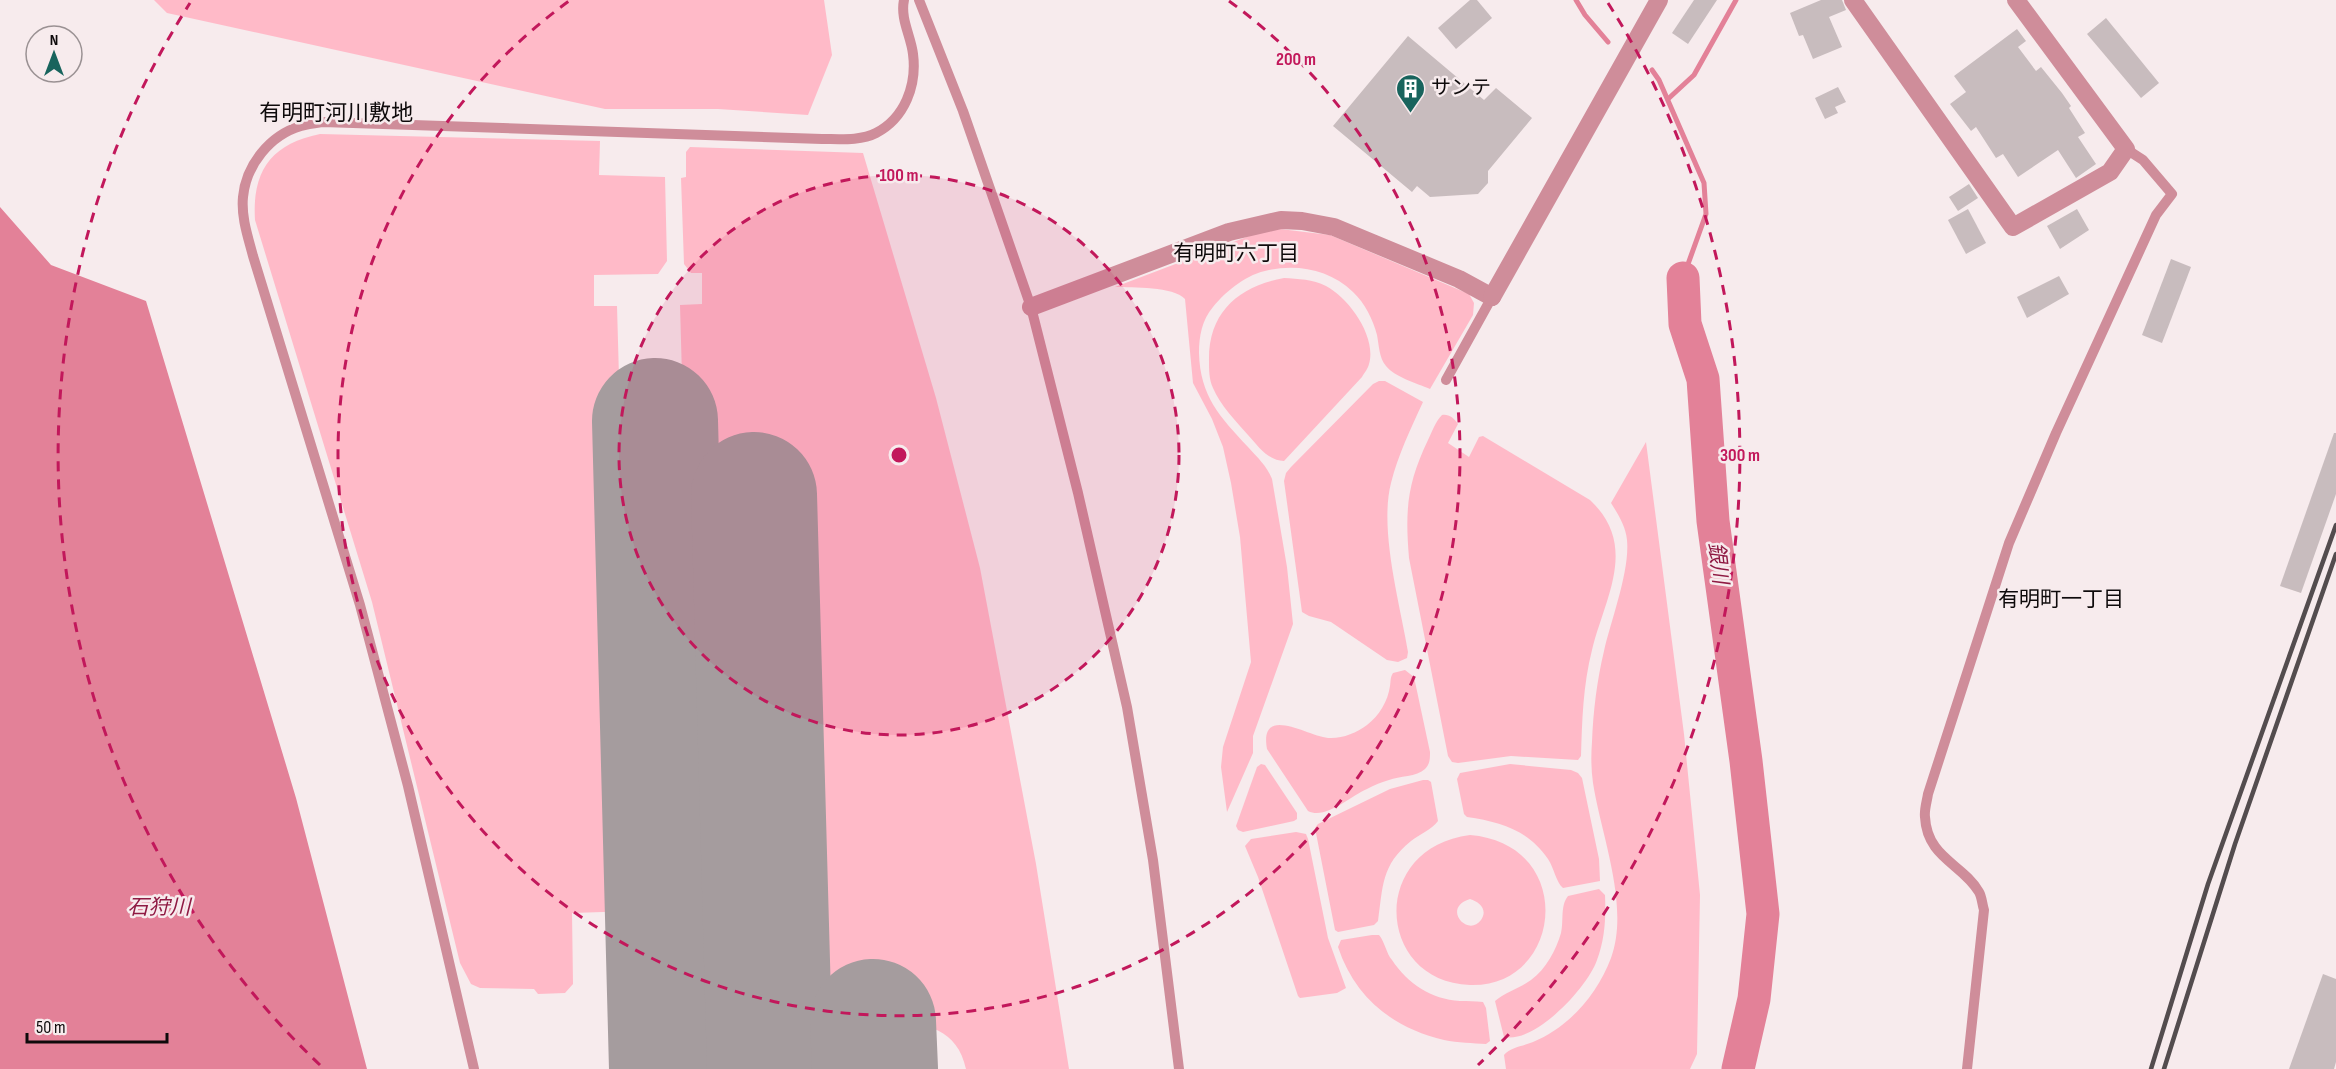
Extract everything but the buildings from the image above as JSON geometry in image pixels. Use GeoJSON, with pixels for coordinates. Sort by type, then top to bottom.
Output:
{"type":"FeatureCollection","features":[{"type":"Feature","properties":{"kind":"street"},"geometry":{"type":"LineString","coordinates":[[1031,307],[1229,232],[1281,220],[1334,227],[1459,279],[1492,297],[1659,0]]}},
{"type":"Feature","properties":{"kind":"street"},"geometry":{"type":"LineString","coordinates":[[1853,0],[2013,227],[2110,172],[2126,149],[2016,0]]}},
{"type":"Feature","properties":{"kind":"lane"},"geometry":{"type":"LineString","coordinates":[[474,1069],[408,786],[360,606],[253,256],[244,219],[243,198],[247,178],[256,159],[273,140],[300,126],[323,122],[822,139],[857,138],[876,134],[896,118],[909,94],[912,83],[913,52],[903,17],[904,0]]}},
{"type":"Feature","properties":{"kind":"lane"},"geometry":{"type":"LineString","coordinates":[[919,0],[963,111],[1031,307],[1078,493],[1127,707],[1153,860],[1179,1069]]}},
{"type":"Feature","properties":{"kind":"lane"},"geometry":{"type":"LineString","coordinates":[[1967,1069],[1984,910],[1980,894],[1972,883],[1946,861],[1929,838],[1925,817],[1928,794],[2009,543],[2156,215],[2172,194],[2143,160],[2126,149]]}},
{"type":"Feature","properties":{"kind":"lane"},"geometry":{"type":"LineString","coordinates":[[1446,380],[1492,297]]}},
{"type":"Feature","properties":{"kind":"shaded area"},"geometry":{"type":"Polygon","coordinates":[[[154,0],[824,0],[832,55],[808,115],[718,109],[605,109],[167,13],[154,0]]]}},
{"type":"Feature","properties":{"kind":"shaded area"},"geometry":{"type":"Polygon","coordinates":[[[320,134],[600,141],[599,175],[665,177],[667,261],[658,274],[594,275],[594,306],[617,306],[634,911],[572,913],[573,984],[565,993],[538,994],[534,989],[480,988],[471,984],[460,963],[372,602],[255,220],[257,187],[268,162],[289,145],[320,134]]]}},
{"type":"Feature","properties":{"kind":"shaded area"},"geometry":{"type":"Polygon","coordinates":[[[690,147],[863,153],[936,398],[980,568],[1036,864],[1069,1069],[966,1069],[959,1051],[949,1038],[936,1029],[903,1023],[885,1023],[850,1024],[851,1069],[713,1069],[709,911],[697,910],[680,305],[702,304],[702,273],[691,273],[684,264],[681,178],[686,177],[686,152],[690,147]]]}},
{"type":"Feature","properties":{"kind":"shaded area"},"geometry":{"type":"Polygon","coordinates":[[[1280,229],[1330,235],[1469,294],[1474,303],[1473,315],[1430,389],[1400,377],[1386,366],[1365,306],[1344,284],[1314,270],[1280,268],[1253,275],[1231,289],[1206,317],[1199,347],[1203,382],[1220,415],[1262,462],[1272,479],[1287,567],[1293,624],[1253,736],[1253,753],[1227,812],[1221,767],[1223,747],[1251,662],[1240,537],[1231,483],[1223,447],[1212,419],[1193,383],[1185,299],[1162,290],[1115,287],[1257,233],[1280,229]]]}},
{"type":"Feature","properties":{"kind":"shaded area"},"geometry":{"type":"Polygon","coordinates":[[[1284,278],[1316,282],[1344,299],[1365,331],[1370,353],[1368,366],[1362,377],[1284,461],[1264,452],[1224,407],[1212,385],[1209,361],[1214,328],[1220,315],[1229,304],[1253,287],[1284,278]]]}},
{"type":"Feature","properties":{"kind":"shaded area"},"geometry":{"type":"Polygon","coordinates":[[[649,376],[673,397],[689,911],[642,911],[628,398],[649,376]]]}},
{"type":"Feature","properties":{"kind":"shaded area"},"geometry":{"type":"Polygon","coordinates":[[[1385,381],[1423,402],[1397,462],[1388,502],[1387,522],[1392,567],[1408,652],[1407,658],[1398,662],[1387,660],[1331,622],[1302,612],[1284,481],[1291,467],[1373,384],[1385,381]]]}},
{"type":"Feature","properties":{"kind":"shaded area"},"geometry":{"type":"Polygon","coordinates":[[[1442,415],[1451,417],[1458,424],[1448,443],[1469,457],[1479,437],[1483,436],[1590,500],[1605,517],[1613,535],[1616,554],[1614,572],[1589,663],[1583,703],[1581,756],[1578,760],[1511,756],[1458,763],[1452,762],[1448,756],[1409,558],[1407,526],[1409,498],[1416,470],[1434,427],[1442,415]]]}},
{"type":"Feature","properties":{"kind":"shaded area"},"geometry":{"type":"Polygon","coordinates":[[[1646,442],[1684,734],[1700,895],[1697,1054],[1690,1069],[1506,1069],[1504,1055],[1507,1052],[1546,1036],[1570,1019],[1590,997],[1605,972],[1616,938],[1616,893],[1592,778],[1591,757],[1599,673],[1626,566],[1625,530],[1611,503],[1646,442]]]}},
{"type":"Feature","properties":{"kind":"shaded area"},"geometry":{"type":"Polygon","coordinates":[[[1405,670],[1414,677],[1430,752],[1427,767],[1417,774],[1375,785],[1330,810],[1315,813],[1308,811],[1267,749],[1266,736],[1270,728],[1277,725],[1287,726],[1328,738],[1338,738],[1354,733],[1367,725],[1379,713],[1389,692],[1393,673],[1405,670]]]}},
{"type":"Feature","properties":{"kind":"shaded area"},"geometry":{"type":"Polygon","coordinates":[[[1261,764],[1265,765],[1297,813],[1297,819],[1243,832],[1236,826],[1257,767],[1261,764]]]}},
{"type":"Feature","properties":{"kind":"shaded area"},"geometry":{"type":"Polygon","coordinates":[[[1510,764],[1571,770],[1582,778],[1599,859],[1600,881],[1563,888],[1548,859],[1523,834],[1502,825],[1467,817],[1464,814],[1457,779],[1460,773],[1510,764]]]}},
{"type":"Feature","properties":{"kind":"shaded area"},"geometry":{"type":"Polygon","coordinates":[[[1423,780],[1431,782],[1438,821],[1411,841],[1394,859],[1385,877],[1378,921],[1374,925],[1338,932],[1335,930],[1315,828],[1318,824],[1390,789],[1423,780]]]}},
{"type":"Feature","properties":{"kind":"shaded area"},"geometry":{"type":"Polygon","coordinates":[[[1296,832],[1306,834],[1308,839],[1328,938],[1346,988],[1337,993],[1300,998],[1298,996],[1258,877],[1245,846],[1251,839],[1296,832]]]}},
{"type":"Feature","properties":{"kind":"shaded area"},"geometry":{"type":"Polygon","coordinates":[[[1470,835],[1505,844],[1529,863],[1542,887],[1545,914],[1539,941],[1524,964],[1501,980],[1470,985],[1439,978],[1416,962],[1402,940],[1396,914],[1400,887],[1414,864],[1437,845],[1470,835]],[[1470,899],[1462,903],[1457,914],[1464,924],[1470,926],[1476,925],[1484,913],[1480,904],[1470,899]]]}},
{"type":"Feature","properties":{"kind":"shaded area"},"geometry":{"type":"Polygon","coordinates":[[[1599,889],[1605,895],[1604,928],[1600,952],[1592,971],[1572,998],[1545,1023],[1517,1037],[1504,1037],[1495,1001],[1531,980],[1546,965],[1561,933],[1563,909],[1568,896],[1599,889]]]}},
{"type":"Feature","properties":{"kind":"shaded area"},"geometry":{"type":"Polygon","coordinates":[[[1379,935],[1398,969],[1421,989],[1449,1000],[1483,1002],[1486,1008],[1490,1041],[1486,1044],[1460,1042],[1426,1035],[1408,1028],[1378,1008],[1355,981],[1338,947],[1341,940],[1379,935]]]}},
{"type":"Feature","properties":{"kind":"water","name":"石狩川"},"geometry":{"type":"Polygon","coordinates":[[[0,207],[51,265],[146,301],[296,798],[367,1069],[0,1069],[0,207]]]}},
{"type":"Feature","properties":{"kind":"waterway","name":"銀川"},"geometry":{"type":"LineString","coordinates":[[1576,0],[1585,15],[1608,42]]}},
{"type":"Feature","properties":{"kind":"waterway"},"geometry":{"type":"LineString","coordinates":[[1668,99],[1694,75],[1736,0]]}},
{"type":"Feature","properties":{"kind":"waterway","name":"銀川"},"geometry":{"type":"LineString","coordinates":[[1652,70],[1659,80],[1704,183],[1706,214],[1683,278]]}},
{"type":"Feature","properties":{"kind":"waterway","name":"銀川"},"geometry":{"type":"LineString","coordinates":[[1683,278],[1685,324],[1703,379],[1713,521],[1746,761],[1763,914],[1754,999],[1738,1069]]}},
{"type":"Feature","properties":{"kind":"runway"},"geometry":{"type":"LineString","coordinates":[[655,421],[672,1069]]}},
{"type":"Feature","properties":{"kind":"runway"},"geometry":{"type":"LineString","coordinates":[[754,495],[770,1069]]}},
{"type":"Feature","properties":{"kind":"runway"},"geometry":{"type":"LineString","coordinates":[[873,1022],[875,1069]]}},
{"type":"Feature","properties":{"kind":"railway"},"geometry":{"type":"LineString","coordinates":[[2151,1069],[2208,884],[2336,525]]}},
{"type":"Feature","properties":{"kind":"railway"},"geometry":{"type":"LineString","coordinates":[[2164,1069],[2235,844],[2336,554]]}},
{"type":"Feature","properties":{"kind":"place","name":"サンテ"},"geometry":{"type":"Point","coordinates":[1410,114]}},
{"type":"Feature","properties":{"kind":"district","name":"有明町河川敷地"},"geometry":{"type":"Point","coordinates":[336,113]}},
{"type":"Feature","properties":{"kind":"district","name":"有明町六丁目"},"geometry":{"type":"Point","coordinates":[1236,253]}},
{"type":"Feature","properties":{"kind":"district","name":"有明町一丁目"},"geometry":{"type":"Point","coordinates":[2061,599]}}]}
